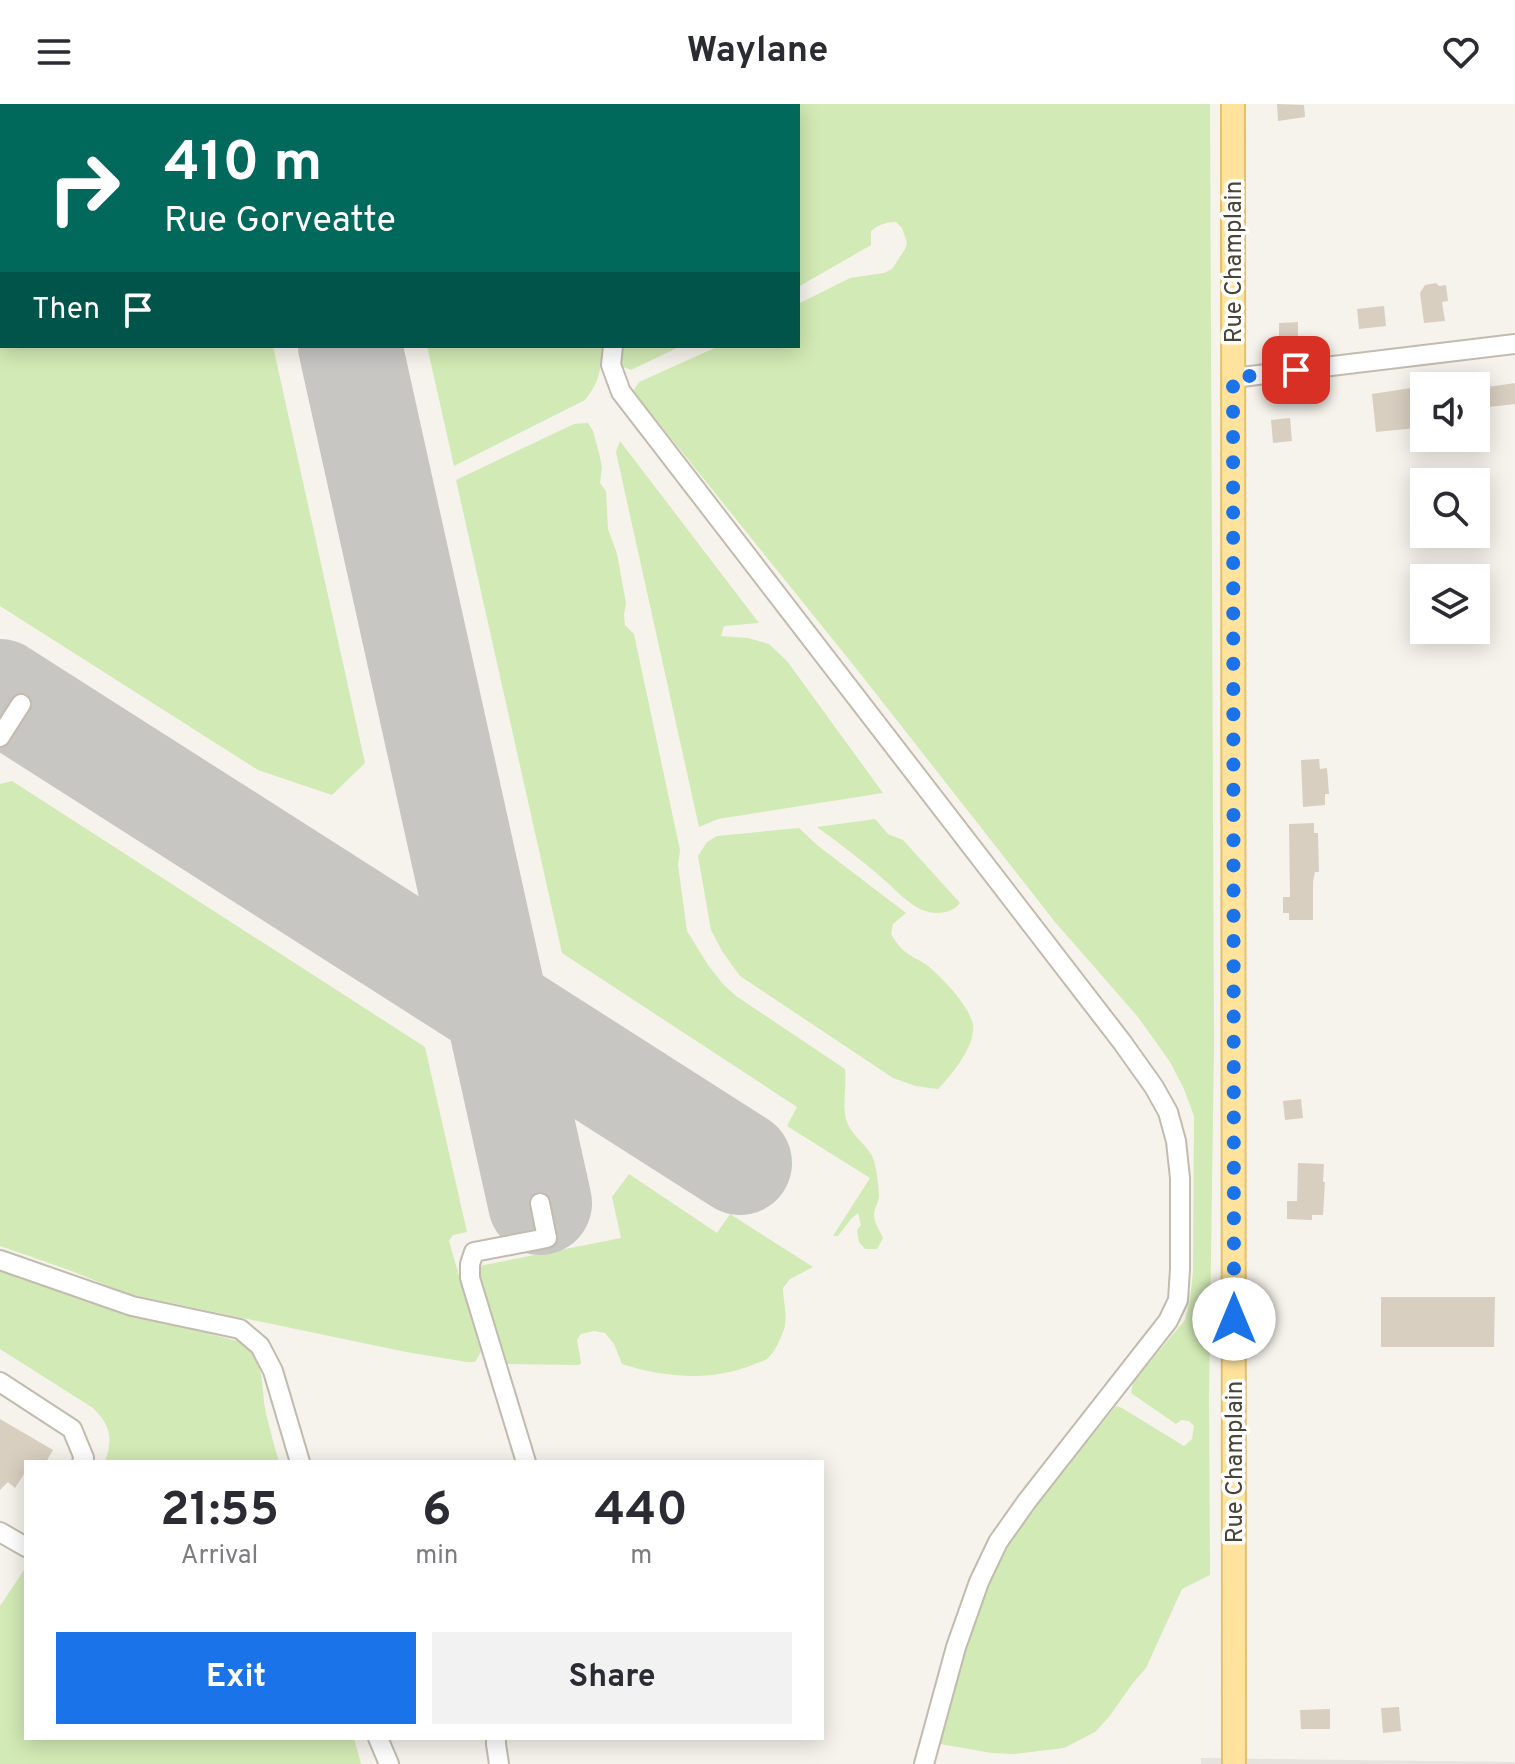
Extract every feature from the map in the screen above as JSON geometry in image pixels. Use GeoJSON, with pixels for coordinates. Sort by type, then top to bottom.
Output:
{"type":"FeatureCollection","features":[{"type":"Feature","properties":{"kind":"main road","name":"Rue Champlain"},"geometry":{"type":"LineString","coordinates":[[1233,104],[1234,1764]]}},
{"type":"Feature","properties":{"kind":"street"},"geometry":{"type":"LineString","coordinates":[[1233,378],[1515,344]]}},
{"type":"Feature","properties":{"kind":"street"},"geometry":{"type":"LineString","coordinates":[[613,348],[611,365],[621,392],[1122,1042],[1168,1112],[1176,1141],[1180,1178],[1178,1300],[1168,1321],[998,1542],[979,1582],[956,1647],[924,1764]]}},
{"type":"Feature","properties":{"kind":"street"},"geometry":{"type":"LineString","coordinates":[[0,737],[21,704]]}},
{"type":"Feature","properties":{"kind":"street"},"geometry":{"type":"LineString","coordinates":[[525,1460],[470,1278],[470,1264],[474,1252],[547,1238],[540,1203]]}},
{"type":"Feature","properties":{"kind":"street"},"geometry":{"type":"LineString","coordinates":[[0,1260],[132,1306],[240,1329],[260,1346],[273,1371],[299,1460]]}},
{"type":"Feature","properties":{"kind":"street"},"geometry":{"type":"LineString","coordinates":[[0,1382],[72,1429],[83,1460]]}},
{"type":"Feature","properties":{"kind":"street"},"geometry":{"type":"LineString","coordinates":[[0,1532],[24,1546]]}},
{"type":"Feature","properties":{"kind":"street"},"geometry":{"type":"LineString","coordinates":[[379,1740],[389,1764]]}},
{"type":"Feature","properties":{"kind":"street"},"geometry":{"type":"LineString","coordinates":[[496,1740],[499,1764]]}},
{"type":"Feature","properties":{"kind":"shaded area"},"geometry":{"type":"Polygon","coordinates":[[[1201,1758],[1515,1762],[1515,1764],[1201,1764],[1201,1758]]]}},
{"type":"Feature","properties":{"kind":"green space"},"geometry":{"type":"Polygon","coordinates":[[[800,104],[1210,104],[1214,1045],[1210,1575],[1182,1589],[1146,1668],[1095,1732],[1064,1748],[1013,1754],[940,1744],[968,1640],[986,1589],[1010,1541],[1116,1406],[1184,1446],[1192,1439],[1194,1426],[1189,1421],[1181,1420],[1176,1424],[1131,1393],[1133,1382],[1185,1320],[1190,1299],[1193,1272],[1194,1116],[1170,1062],[1138,1017],[1055,922],[633,391],[639,382],[715,348],[800,348],[800,303],[850,278],[892,269],[907,243],[902,228],[896,222],[886,223],[871,231],[871,245],[800,286],[800,104]]]}},
{"type":"Feature","properties":{"kind":"green space"},"geometry":{"type":"Polygon","coordinates":[[[0,348],[273,348],[365,763],[332,795],[258,770],[0,606],[0,348]]]}},
{"type":"Feature","properties":{"kind":"green space"},"geometry":{"type":"Polygon","coordinates":[[[427,348],[602,348],[599,375],[585,400],[454,466],[427,348]]]}},
{"type":"Feature","properties":{"kind":"green space"},"geometry":{"type":"Polygon","coordinates":[[[619,348],[677,348],[631,370],[621,366],[619,348]]]}},
{"type":"Feature","properties":{"kind":"green space"},"geometry":{"type":"Polygon","coordinates":[[[588,423],[602,467],[600,483],[606,491],[608,529],[617,554],[626,603],[625,625],[634,634],[680,850],[678,865],[687,931],[708,965],[736,996],[845,1069],[846,1119],[852,1132],[870,1152],[876,1173],[879,1197],[874,1218],[883,1238],[877,1249],[865,1249],[859,1242],[857,1230],[861,1225],[858,1213],[838,1236],[833,1236],[870,1178],[787,1126],[797,1107],[562,953],[456,480],[574,424],[588,423]]]}},
{"type":"Feature","properties":{"kind":"green space"},"geometry":{"type":"Polygon","coordinates":[[[620,441],[759,623],[724,626],[721,636],[748,638],[769,644],[787,661],[883,793],[718,819],[699,827],[616,452],[620,441]]]}},
{"type":"Feature","properties":{"kind":"green space"},"geometry":{"type":"Polygon","coordinates":[[[12,781],[425,1047],[467,1232],[453,1235],[449,1241],[481,1352],[475,1362],[406,1352],[128,1294],[0,1246],[0,784],[12,781]]]}},
{"type":"Feature","properties":{"kind":"green space"},"geometry":{"type":"Polygon","coordinates":[[[875,819],[888,834],[903,840],[960,903],[956,907],[936,913],[915,906],[817,827],[875,819]]]}},
{"type":"Feature","properties":{"kind":"green space"},"geometry":{"type":"Polygon","coordinates":[[[799,828],[906,913],[893,924],[892,936],[899,946],[941,978],[971,1017],[973,1033],[967,1051],[938,1089],[915,1086],[893,1078],[740,976],[722,951],[711,930],[698,856],[707,842],[717,836],[799,828]]]}},
{"type":"Feature","properties":{"kind":"green space"},"geometry":{"type":"Polygon","coordinates":[[[629,1174],[717,1233],[730,1214],[813,1267],[790,1279],[783,1288],[785,1325],[776,1348],[767,1359],[724,1373],[673,1375],[622,1364],[614,1344],[605,1333],[594,1331],[581,1334],[577,1340],[579,1365],[505,1364],[477,1271],[479,1266],[621,1238],[612,1197],[629,1174]]]}},
{"type":"Feature","properties":{"kind":"green space"},"geometry":{"type":"Polygon","coordinates":[[[0,1270],[118,1308],[237,1341],[247,1347],[258,1363],[266,1413],[278,1460],[106,1460],[109,1433],[93,1408],[0,1349],[0,1270]]]}},
{"type":"Feature","properties":{"kind":"green space"},"geometry":{"type":"Polygon","coordinates":[[[24,1570],[24,1740],[355,1740],[361,1764],[0,1764],[0,1606],[24,1570]]]}},
{"type":"Feature","properties":{"kind":"building"},"geometry":{"type":"Polygon","coordinates":[[[1277,104],[1304,105],[1305,117],[1278,121],[1277,104]]]}},
{"type":"Feature","properties":{"kind":"building"},"geometry":{"type":"Polygon","coordinates":[[[1425,285],[1446,285],[1448,301],[1442,302],[1445,321],[1424,323],[1420,293],[1425,285]]]}},
{"type":"Feature","properties":{"kind":"building"},"geometry":{"type":"Polygon","coordinates":[[[1384,306],[1386,326],[1359,329],[1357,309],[1384,306]]]}},
{"type":"Feature","properties":{"kind":"building"},"geometry":{"type":"Polygon","coordinates":[[[1298,322],[1298,342],[1279,342],[1279,323],[1298,322]]]}},
{"type":"Feature","properties":{"kind":"building"},"geometry":{"type":"Polygon","coordinates":[[[1515,383],[1515,404],[1490,407],[1490,387],[1515,383]]]}},
{"type":"Feature","properties":{"kind":"building"},"geometry":{"type":"Polygon","coordinates":[[[1410,388],[1410,429],[1376,432],[1372,394],[1410,388]]]}},
{"type":"Feature","properties":{"kind":"building"},"geometry":{"type":"Polygon","coordinates":[[[1290,418],[1292,441],[1273,443],[1271,420],[1290,418]]]}},
{"type":"Feature","properties":{"kind":"building"},"geometry":{"type":"Polygon","coordinates":[[[1319,759],[1320,769],[1327,768],[1329,794],[1325,794],[1325,805],[1303,807],[1301,760],[1319,759]]]}},
{"type":"Feature","properties":{"kind":"building"},"geometry":{"type":"Polygon","coordinates":[[[1314,823],[1314,833],[1318,833],[1319,872],[1315,872],[1313,882],[1313,920],[1289,920],[1289,913],[1283,913],[1283,897],[1290,897],[1289,824],[1314,823]]]}},
{"type":"Feature","properties":{"kind":"building"},"geometry":{"type":"Polygon","coordinates":[[[1301,1099],[1303,1118],[1285,1120],[1283,1101],[1301,1099]]]}},
{"type":"Feature","properties":{"kind":"building"},"geometry":{"type":"Polygon","coordinates":[[[1298,1163],[1324,1164],[1323,1215],[1312,1215],[1312,1220],[1287,1219],[1287,1201],[1297,1201],[1298,1163]]]}},
{"type":"Feature","properties":{"kind":"building"},"geometry":{"type":"Polygon","coordinates":[[[1381,1297],[1495,1297],[1494,1347],[1381,1347],[1381,1297]]]}},
{"type":"Feature","properties":{"kind":"building"},"geometry":{"type":"Polygon","coordinates":[[[0,1419],[53,1450],[47,1460],[24,1460],[24,1474],[15,1488],[8,1482],[0,1490],[0,1419]]]}},
{"type":"Feature","properties":{"kind":"building"},"geometry":{"type":"Polygon","coordinates":[[[1399,1707],[1401,1731],[1383,1733],[1381,1708],[1399,1707]]]}},
{"type":"Feature","properties":{"kind":"building"},"geometry":{"type":"Polygon","coordinates":[[[1330,1709],[1330,1729],[1301,1729],[1300,1710],[1330,1709]]]}},
{"type":"Feature","properties":{"kind":"runway"},"geometry":{"type":"LineString","coordinates":[[350,348],[540,1203]]}},
{"type":"Feature","properties":{"kind":"runway"},"geometry":{"type":"LineString","coordinates":[[0,691],[740,1163]]}},
{"type":"Feature","properties":{"kind":"route"},"geometry":{"type":"LineString","coordinates":[[1234,1319],[1233,378],[1296,370]]}}]}
